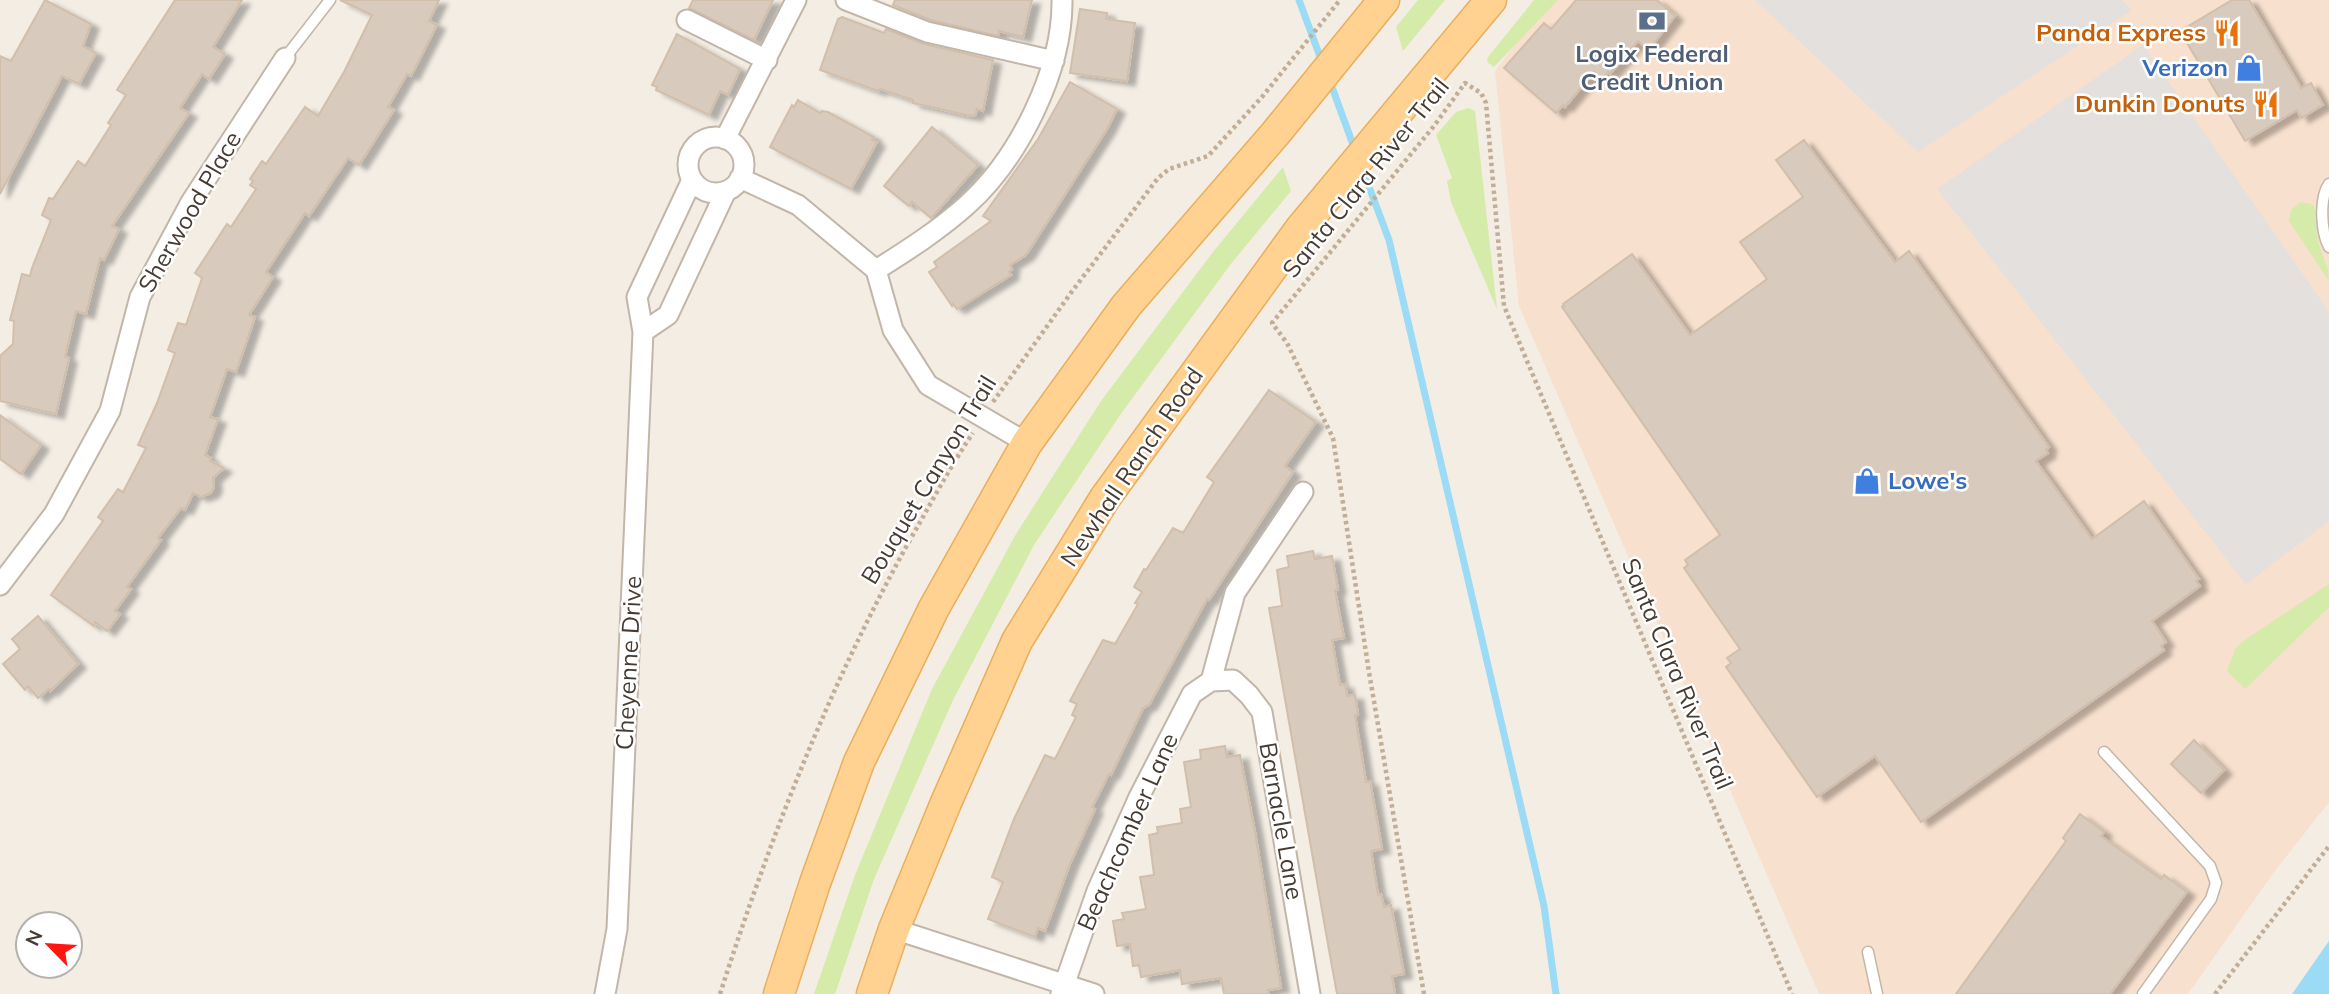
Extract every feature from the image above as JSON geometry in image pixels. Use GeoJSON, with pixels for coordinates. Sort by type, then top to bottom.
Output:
{"type":"FeatureCollection","features":[{"type":"Feature","properties":{"kind":"main road"},"geometry":{"type":"LineString","coordinates":[[779,994],[815,883],[859,762],[934,608],[1027,443],[1126,306],[1275,134],[1384,0]]}},
{"type":"Feature","properties":{"kind":"main road","name":"Newhall Ranch Road"},"geometry":{"type":"LineString","coordinates":[[872,994],[894,929],[1017,641],[1105,498],[1301,228],[1491,0]]}},
{"type":"Feature","properties":{"kind":"street"},"geometry":{"type":"LineString","coordinates":[[725,139],[796,0]]}},
{"type":"Feature","properties":{"kind":"street"},"geometry":{"type":"LineString","coordinates":[[846,0],[927,32],[1054,61]]}},
{"type":"Feature","properties":{"kind":"street"},"geometry":{"type":"LineString","coordinates":[[876,271],[933,234],[970,203],[1004,162],[1032,118],[1054,61],[1062,0]]}},
{"type":"Feature","properties":{"kind":"street"},"geometry":{"type":"LineString","coordinates":[[687,20],[767,60]]}},
{"type":"Feature","properties":{"kind":"street","name":"Sherwood Place"},"geometry":{"type":"LineString","coordinates":[[0,585],[54,514],[110,411],[140,297],[146,285],[191,202],[285,58]]}},
{"type":"Feature","properties":{"kind":"street"},"geometry":{"type":"LineString","coordinates":[[643,332],[668,315],[733,185],[743,169],[743,160],[733,144],[725,139],[708,138],[694,148],[688,164],[692,180],[698,187],[707,192],[733,185],[798,205],[876,271],[893,330],[929,384],[1027,443]]}},
{"type":"Feature","properties":{"kind":"street","name":"Cheyenne Drive"},"geometry":{"type":"LineString","coordinates":[[605,994],[617,929],[643,332],[637,297],[692,180]]}},
{"type":"Feature","properties":{"kind":"street"},"geometry":{"type":"LineString","coordinates":[[1211,681],[1235,593],[1303,492]]}},
{"type":"Feature","properties":{"kind":"street","name":"Barnacle Lane"},"geometry":{"type":"LineString","coordinates":[[1211,681],[1233,680],[1262,712],[1310,994]]}},
{"type":"Feature","properties":{"kind":"street","name":"Beachcomber Lane"},"geometry":{"type":"LineString","coordinates":[[1063,989],[1097,891],[1139,797],[1192,694],[1211,681]]}},
{"type":"Feature","properties":{"kind":"street"},"geometry":{"type":"LineString","coordinates":[[894,929],[1063,989],[1094,994]]}},
{"type":"Feature","properties":{"kind":"lane","name":"Sherwood Place"},"geometry":{"type":"LineString","coordinates":[[285,58],[330,0]]}},
{"type":"Feature","properties":{"kind":"lane"},"geometry":{"type":"LineString","coordinates":[[2329,184],[2323,192],[2325,238],[2329,247]]}},
{"type":"Feature","properties":{"kind":"lane"},"geometry":{"type":"LineString","coordinates":[[2104,752],[2210,866],[2216,883],[2211,899],[2143,994]]}},
{"type":"Feature","properties":{"kind":"lane"},"geometry":{"type":"LineString","coordinates":[[1868,952],[1877,994]]}},
{"type":"Feature","properties":{"kind":"path","name":"Bouquet Canyon Trail"},"geometry":{"type":"LineString","coordinates":[[720,994],[772,841],[815,733],[893,570],[965,444],[1073,290],[1158,178],[1169,169],[1208,156],[1262,97],[1340,0]]}},
{"type":"Feature","properties":{"kind":"path","name":"Santa Clara River Trail"},"geometry":{"type":"LineString","coordinates":[[1424,994],[1369,672],[1333,438],[1287,343],[1272,323],[1434,126],[1465,83],[1481,93],[1486,103],[1504,306],[1792,994]]}},
{"type":"Feature","properties":{"kind":"path"},"geometry":{"type":"LineString","coordinates":[[2215,994],[2329,846]]}},
{"type":"Feature","properties":{"kind":"shaded area"},"geometry":{"type":"Polygon","coordinates":[[[1549,0],[2329,0],[2329,802],[2274,872],[2188,994],[1819,994],[1519,306],[1495,71],[1549,0]]]}},
{"type":"Feature","properties":{"kind":"shaded area"},"geometry":{"type":"Polygon","coordinates":[[[1755,0],[2122,0],[2132,10],[1918,152],[1755,0]]]}},
{"type":"Feature","properties":{"kind":"shaded area"},"geometry":{"type":"Polygon","coordinates":[[[2143,45],[2329,312],[2329,521],[2246,584],[1937,189],[2143,45]]]}},
{"type":"Feature","properties":{"kind":"green space"},"geometry":{"type":"Polygon","coordinates":[[[1418,0],[1445,0],[1403,51],[1396,27],[1418,0]]]}},
{"type":"Feature","properties":{"kind":"green space"},"geometry":{"type":"Polygon","coordinates":[[[1534,0],[1558,0],[1494,67],[1487,62],[1488,57],[1534,0]]]}},
{"type":"Feature","properties":{"kind":"green space"},"geometry":{"type":"Polygon","coordinates":[[[1468,108],[1475,111],[1497,309],[1451,202],[1447,181],[1452,178],[1436,135],[1456,112],[1468,108]]]}},
{"type":"Feature","properties":{"kind":"green space"},"geometry":{"type":"Polygon","coordinates":[[[1283,167],[1291,191],[1230,265],[1120,415],[1034,545],[953,700],[874,879],[835,994],[814,994],[855,875],[932,689],[1016,534],[1101,401],[1213,252],[1283,167]]]}},
{"type":"Feature","properties":{"kind":"green space"},"geometry":{"type":"Polygon","coordinates":[[[2300,202],[2312,204],[2316,212],[2317,237],[2328,269],[2329,281],[2289,221],[2291,210],[2300,202]]]}},
{"type":"Feature","properties":{"kind":"green space"},"geometry":{"type":"Polygon","coordinates":[[[2329,584],[2329,607],[2245,689],[2227,671],[2235,649],[2329,584]]]}},
{"type":"Feature","properties":{"kind":"water"},"geometry":{"type":"Polygon","coordinates":[[[2329,941],[2329,994],[2292,994],[2329,941]]]}},
{"type":"Feature","properties":{"kind":"building"},"geometry":{"type":"Polygon","coordinates":[[[45,0],[91,24],[83,46],[96,53],[79,84],[62,76],[0,194],[0,56],[11,61],[45,0]]]}},
{"type":"Feature","properties":{"kind":"building"},"geometry":{"type":"Polygon","coordinates":[[[175,0],[242,0],[213,47],[225,54],[209,79],[202,74],[180,108],[189,113],[112,226],[119,229],[104,260],[100,258],[86,314],[76,311],[56,414],[0,401],[0,356],[13,344],[14,321],[10,320],[22,274],[30,276],[51,220],[42,215],[49,198],[53,199],[78,161],[85,166],[126,95],[117,90],[175,0]]]}},
{"type":"Feature","properties":{"kind":"building"},"geometry":{"type":"Polygon","coordinates":[[[340,0],[439,0],[429,21],[437,25],[411,76],[407,74],[388,107],[394,110],[359,165],[348,158],[309,216],[305,213],[266,272],[273,277],[249,315],[255,317],[236,372],[227,369],[210,417],[218,419],[205,455],[211,458],[210,461],[224,468],[213,478],[214,487],[211,493],[201,497],[193,493],[185,510],[181,508],[158,538],[161,540],[127,587],[131,589],[115,611],[120,614],[107,631],[95,622],[94,626],[51,595],[103,521],[98,517],[118,489],[123,492],[146,448],[138,445],[175,353],[168,350],[178,323],[186,325],[202,278],[195,273],[227,224],[231,227],[256,189],[250,185],[253,181],[250,179],[262,161],[266,164],[305,107],[318,116],[344,72],[372,15],[340,0]]]}},
{"type":"Feature","properties":{"kind":"building"},"geometry":{"type":"Polygon","coordinates":[[[693,0],[773,0],[754,40],[689,8],[693,0]]]}},
{"type":"Feature","properties":{"kind":"building"},"geometry":{"type":"Polygon","coordinates":[[[895,0],[1032,0],[1023,37],[999,31],[998,36],[931,20],[893,5],[895,0]]]}},
{"type":"Feature","properties":{"kind":"building"},"geometry":{"type":"Polygon","coordinates":[[[1576,0],[1657,0],[1675,16],[1651,47],[1645,47],[1638,41],[1610,74],[1608,72],[1602,79],[1594,72],[1565,107],[1563,105],[1556,113],[1504,68],[1544,23],[1551,29],[1576,0]]]}},
{"type":"Feature","properties":{"kind":"building"},"geometry":{"type":"Polygon","coordinates":[[[2232,0],[2249,0],[2301,88],[2311,83],[2323,105],[2301,118],[2297,110],[2245,141],[2180,31],[2232,0]]]}},
{"type":"Feature","properties":{"kind":"building"},"geometry":{"type":"Polygon","coordinates":[[[1080,9],[1107,13],[1106,19],[1135,23],[1127,81],[1070,73],[1080,9]]]}},
{"type":"Feature","properties":{"kind":"building"},"geometry":{"type":"Polygon","coordinates":[[[842,17],[884,33],[886,29],[924,44],[993,60],[983,111],[977,109],[975,116],[966,115],[913,103],[913,100],[880,89],[878,91],[820,70],[838,19],[842,17]]]}},
{"type":"Feature","properties":{"kind":"building"},"geometry":{"type":"Polygon","coordinates":[[[677,34],[740,69],[728,95],[720,91],[709,115],[656,90],[657,87],[652,85],[677,34]]]}},
{"type":"Feature","properties":{"kind":"building"},"geometry":{"type":"Polygon","coordinates":[[[1070,82],[1117,109],[1026,255],[1010,265],[1011,275],[957,309],[953,304],[952,306],[929,272],[937,267],[934,262],[991,221],[983,216],[1038,139],[1070,82]]]}},
{"type":"Feature","properties":{"kind":"building"},"geometry":{"type":"Polygon","coordinates":[[[798,100],[820,113],[828,112],[874,137],[872,140],[877,142],[851,189],[770,147],[792,105],[794,107],[798,100]]]}},
{"type":"Feature","properties":{"kind":"building"},"geometry":{"type":"Polygon","coordinates":[[[932,127],[978,165],[931,218],[912,202],[909,206],[884,186],[932,127]]]}},
{"type":"Feature","properties":{"kind":"building","name":"Lowe's"},"geometry":{"type":"Polygon","coordinates":[[[1804,140],[1895,262],[1909,251],[1925,273],[2049,447],[2046,450],[2048,453],[2036,461],[2092,539],[2144,501],[2199,579],[2196,581],[2200,586],[2152,621],[2166,642],[2161,646],[2164,650],[1921,822],[1875,756],[1817,797],[1726,667],[1731,663],[1727,658],[1740,649],[1684,568],[1688,565],[1685,560],[1720,535],[1562,307],[1632,254],[1690,335],[1767,279],[1740,242],[1803,197],[1776,160],[1804,140]]]}},
{"type":"Feature","properties":{"kind":"building"},"geometry":{"type":"Polygon","coordinates":[[[1269,390],[1316,422],[1285,466],[1293,472],[1209,600],[1207,599],[1149,705],[1143,708],[1111,775],[1109,774],[1092,807],[1095,809],[1070,864],[1045,931],[1038,928],[1035,937],[988,919],[1003,882],[992,877],[1014,819],[1045,755],[1055,759],[1076,717],[1072,715],[1077,704],[1070,701],[1080,682],[1103,640],[1115,644],[1138,604],[1135,603],[1142,592],[1134,587],[1144,569],[1146,570],[1173,528],[1183,533],[1214,482],[1207,477],[1269,390]]]}},
{"type":"Feature","properties":{"kind":"building"},"geometry":{"type":"Polygon","coordinates":[[[0,415],[41,445],[21,474],[0,459],[0,415]]]}},
{"type":"Feature","properties":{"kind":"building"},"geometry":{"type":"Polygon","coordinates":[[[1313,551],[1315,559],[1332,556],[1344,638],[1332,640],[1340,685],[1345,684],[1347,696],[1355,695],[1358,714],[1355,715],[1366,782],[1370,781],[1382,849],[1371,851],[1378,895],[1381,894],[1384,907],[1391,905],[1404,974],[1392,976],[1395,994],[1337,994],[1269,608],[1282,606],[1277,570],[1289,567],[1287,556],[1313,551]]]}},
{"type":"Feature","properties":{"kind":"building"},"geometry":{"type":"Polygon","coordinates":[[[38,616],[78,664],[50,691],[49,689],[38,698],[28,686],[25,690],[3,664],[20,649],[12,639],[38,616]]]}},
{"type":"Feature","properties":{"kind":"building"},"geometry":{"type":"Polygon","coordinates":[[[2194,740],[2224,770],[2201,793],[2171,764],[2194,740]]]}},
{"type":"Feature","properties":{"kind":"building"},"geometry":{"type":"Polygon","coordinates":[[[1225,746],[1227,757],[1240,755],[1255,832],[1281,988],[1268,990],[1269,994],[1224,994],[1221,978],[1182,984],[1180,970],[1141,977],[1139,965],[1133,966],[1130,944],[1117,946],[1113,921],[1124,919],[1122,913],[1146,909],[1140,877],[1154,875],[1149,835],[1158,833],[1157,827],[1182,823],[1180,809],[1191,807],[1184,762],[1201,759],[1200,750],[1225,746]]]}},
{"type":"Feature","properties":{"kind":"building"},"geometry":{"type":"Polygon","coordinates":[[[2080,814],[2104,832],[2101,836],[2161,879],[2164,875],[2187,892],[2110,994],[1956,994],[2066,841],[2063,838],[2080,814]]]}},
{"type":"Feature","properties":{"kind":"waterway"},"geometry":{"type":"LineString","coordinates":[[1299,0],[1322,62]]}},
{"type":"Feature","properties":{"kind":"waterway"},"geometry":{"type":"LineString","coordinates":[[1329,79],[1355,150]]}},
{"type":"Feature","properties":{"kind":"waterway"},"geometry":{"type":"LineString","coordinates":[[1362,168],[1389,240],[1544,906],[1556,994]]}},
{"type":"Feature","properties":{"kind":"place","name":"Logix Federal Credit Union"},"geometry":{"type":"Point","coordinates":[1652,21]}},
{"type":"Feature","properties":{"kind":"place","name":"Panda Express"},"geometry":{"type":"Point","coordinates":[2227,33]}},
{"type":"Feature","properties":{"kind":"place","name":"Verizon"},"geometry":{"type":"Point","coordinates":[2249,68]}},
{"type":"Feature","properties":{"kind":"place","name":"Dunkin Donuts"},"geometry":{"type":"Point","coordinates":[2266,104]}},
{"type":"Feature","properties":{"kind":"place","name":"Lowe's"},"geometry":{"type":"Point","coordinates":[1867,481]}}]}
